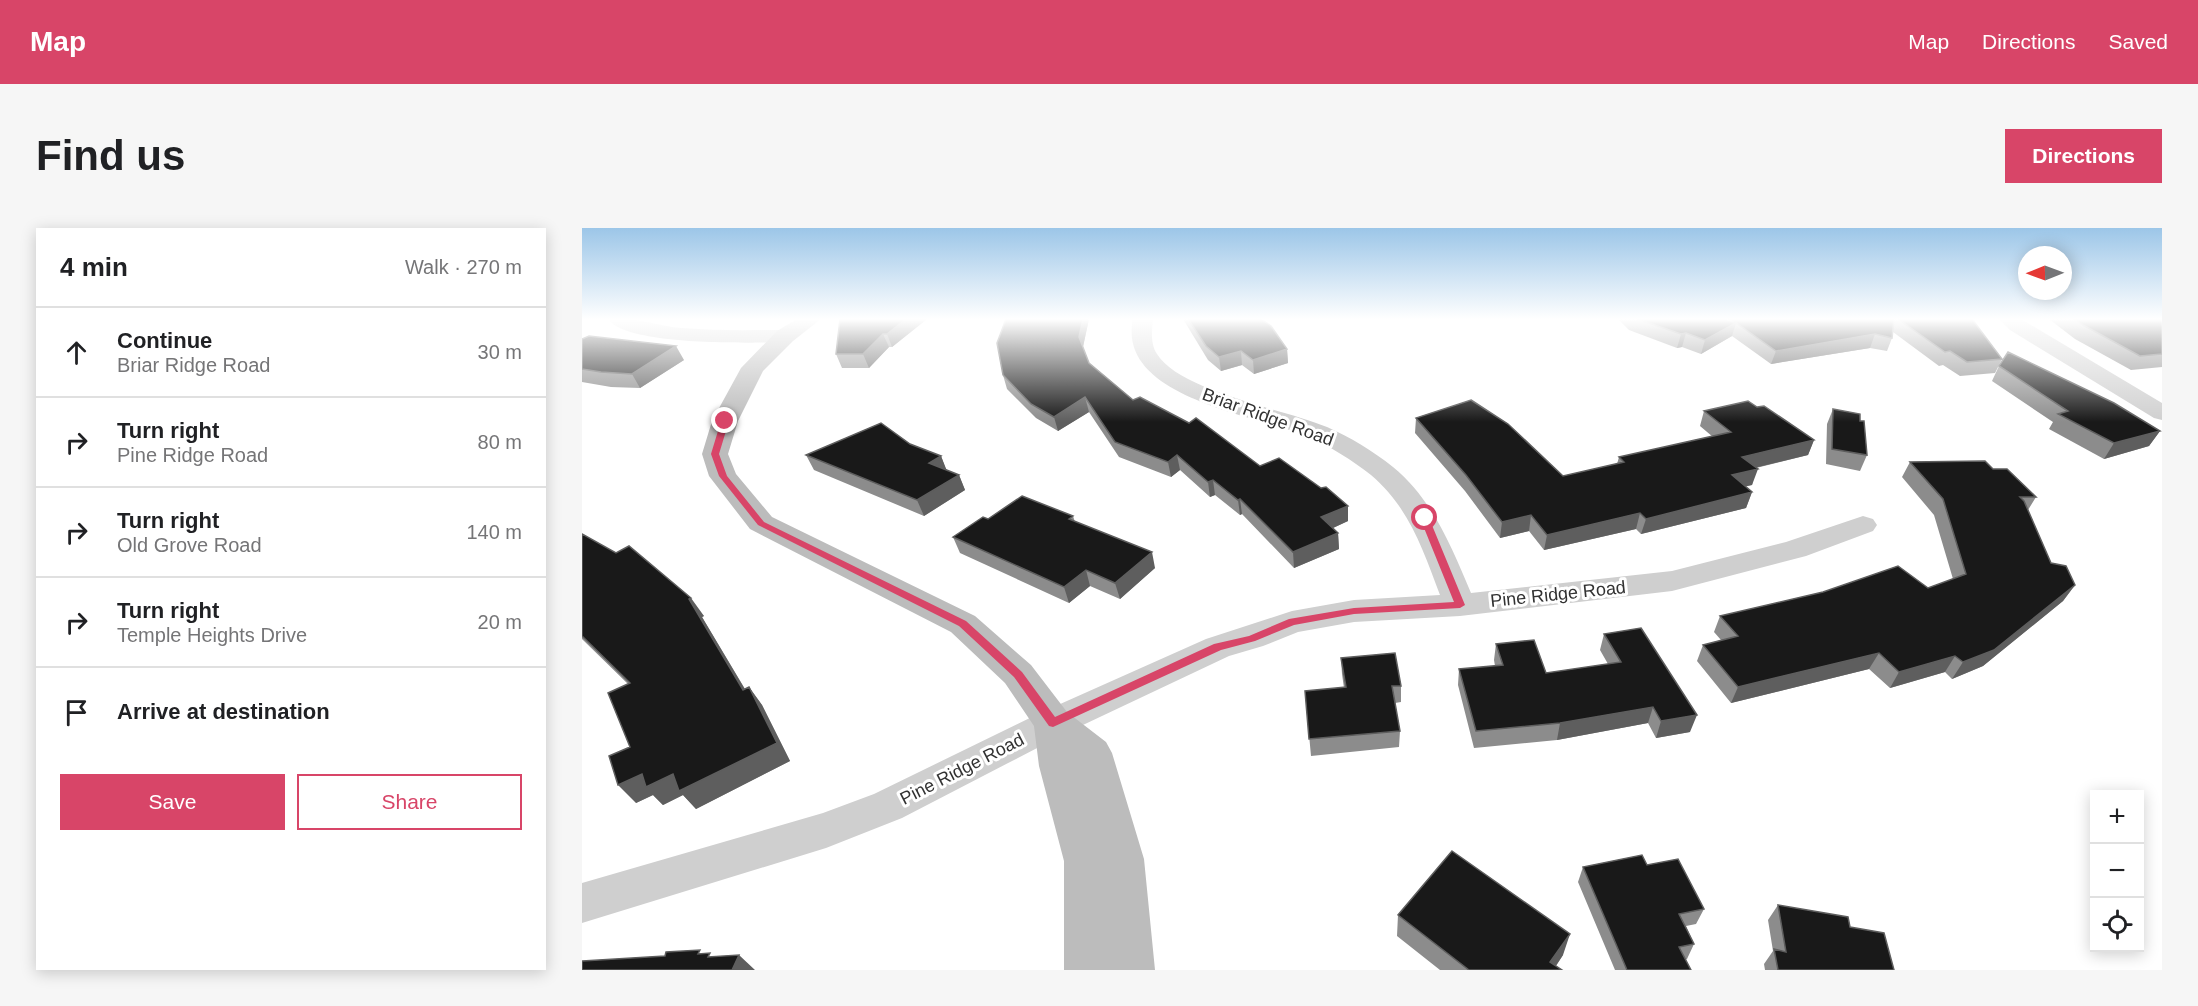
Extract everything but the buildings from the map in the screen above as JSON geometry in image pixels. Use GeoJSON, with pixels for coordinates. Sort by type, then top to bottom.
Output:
{"type":"FeatureCollection","features":[{"type":"Feature","properties":{"kind":"street"},"geometry":{"type":"LineString","coordinates":[[767,354],[753,368],[725,421],[715,454],[723,476],[761,524],[963,624],[1018,674],[1053,723],[1092,753],[1122,859],[1131,970]]}},
{"type":"Feature","properties":{"kind":"street","name":"Briar Ridge Road"},"geometry":{"type":"LineString","coordinates":[[1147,354],[1149,360],[1176,381],[1204,394],[1317,431],[1347,446],[1399,487],[1425,518],[1460,605]]}},
{"type":"Feature","properties":{"kind":"street"},"geometry":{"type":"LineString","coordinates":[[2063,354],[2162,413]]}},
{"type":"Feature","properties":{"kind":"street","name":"Pine Ridge Road"},"geometry":{"type":"LineString","coordinates":[[582,903],[826,830],[888,806],[1053,723],[1218,647],[1251,639],[1292,622],[1354,611],[1460,605],[1672,581],[1796,549],[1863,525]]}},
{"type":"Feature","properties":{"kind":"street"},"geometry":{"type":"LineString","coordinates":[[1053,723],[1059,766],[1086,861],[1088,970]]}},
{"type":"Feature","properties":{"kind":"route"},"geometry":{"type":"LineString","coordinates":[[725,421],[715,454],[723,476],[761,524],[963,624],[1018,674],[1053,723],[1218,647],[1251,639],[1292,622],[1354,611],[1460,605],[1425,518]]}}]}
